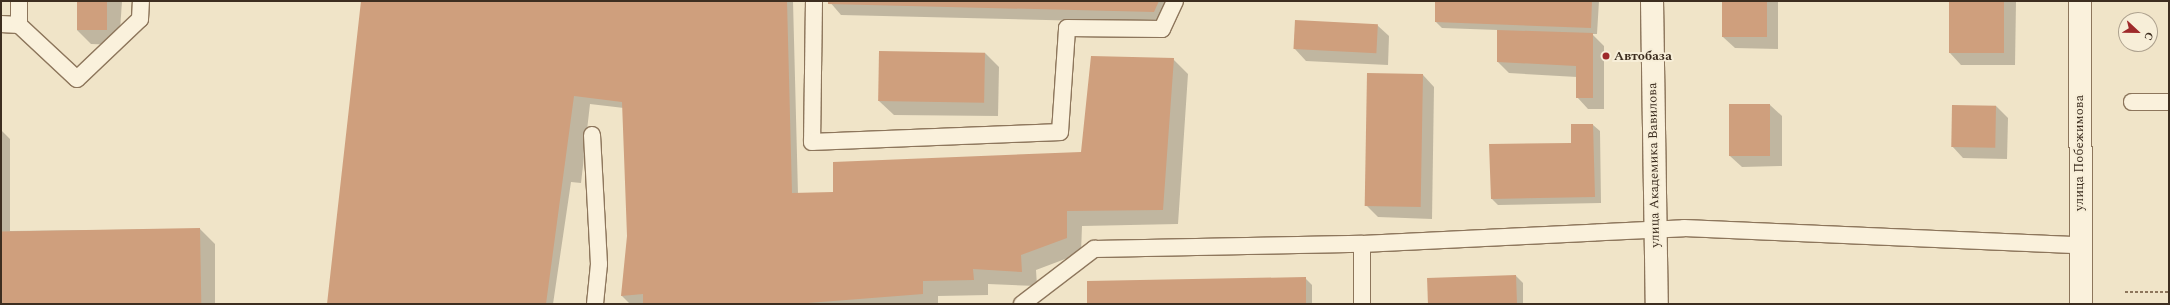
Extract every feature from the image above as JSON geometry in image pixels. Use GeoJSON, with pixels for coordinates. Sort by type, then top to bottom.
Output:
{"type":"FeatureCollection","features":[{"type":"Feature","properties":{"kind":"street","name":"улица Академика Вавилова"},"geometry":{"type":"LineString","coordinates":[[1652,1],[1657,304]]}},
{"type":"Feature","properties":{"kind":"street","name":"улица Побежимова"},"geometry":{"type":"LineString","coordinates":[[2080,1],[2079,245],[2081,304]]}},
{"type":"Feature","properties":{"kind":"lane"},"geometry":{"type":"LineString","coordinates":[[19,1],[19,25]]}},
{"type":"Feature","properties":{"kind":"lane"},"geometry":{"type":"LineString","coordinates":[[1,24],[19,25],[78,79],[140,19],[141,1]]}},
{"type":"Feature","properties":{"kind":"lane"},"geometry":{"type":"LineString","coordinates":[[814,1],[812,142],[1060,132],[1067,28],[1162,29],[1175,1]]}},
{"type":"Feature","properties":{"kind":"lane"},"geometry":{"type":"LineString","coordinates":[[2132,102],[2169,102]]}},
{"type":"Feature","properties":{"kind":"lane"},"geometry":{"type":"LineString","coordinates":[[592,135],[599,264],[595,304]]}},
{"type":"Feature","properties":{"kind":"lane"},"geometry":{"type":"LineString","coordinates":[[1022,304],[1094,249],[1362,244],[1655,229],[2079,245]]}},
{"type":"Feature","properties":{"kind":"lane"},"geometry":{"type":"LineString","coordinates":[[1362,244],[1362,304]]}},
{"type":"Feature","properties":{"kind":"path"},"geometry":{"type":"LineString","coordinates":[[2125,292],[2169,292]]}},
{"type":"Feature","properties":{"kind":"building"},"geometry":{"type":"Polygon","coordinates":[[[77,1],[107,1],[107,30],[77,30],[77,1]]]}},
{"type":"Feature","properties":{"kind":"building"},"geometry":{"type":"Polygon","coordinates":[[[361,1],[787,1],[792,193],[833,192],[833,162],[1081,152],[1091,56],[1174,58],[1163,210],[1067,211],[1067,238],[1021,255],[1022,272],[973,269],[974,280],[923,281],[923,294],[795,304],[643,304],[643,294],[621,296],[627,236],[622,102],[574,96],[546,304],[327,304],[361,1]]]}},
{"type":"Feature","properties":{"kind":"building"},"geometry":{"type":"Polygon","coordinates":[[[828,1],[1159,1],[1154,12],[828,4],[828,1]]]}},
{"type":"Feature","properties":{"kind":"building"},"geometry":{"type":"Polygon","coordinates":[[[1435,1],[1592,1],[1591,28],[1435,22],[1435,1]]]}},
{"type":"Feature","properties":{"kind":"building"},"geometry":{"type":"Polygon","coordinates":[[[1722,1],[1767,1],[1767,37],[1722,37],[1722,1]]]}},
{"type":"Feature","properties":{"kind":"building"},"geometry":{"type":"Polygon","coordinates":[[[1949,1],[2004,1],[2004,53],[1949,53],[1949,1]]]}},
{"type":"Feature","properties":{"kind":"building"},"geometry":{"type":"Polygon","coordinates":[[[1295,20],[1378,24],[1376,53],[1293,49],[1295,20]]]}},
{"type":"Feature","properties":{"kind":"building"},"geometry":{"type":"Polygon","coordinates":[[[1497,30],[1593,33],[1593,98],[1576,98],[1576,66],[1497,62],[1497,30]]]}},
{"type":"Feature","properties":{"kind":"building"},"geometry":{"type":"Polygon","coordinates":[[[879,51],[985,53],[984,103],[878,101],[879,51]]]}},
{"type":"Feature","properties":{"kind":"building"},"geometry":{"type":"Polygon","coordinates":[[[1367,73],[1423,74],[1421,207],[1365,206],[1367,73]]]}},
{"type":"Feature","properties":{"kind":"building"},"geometry":{"type":"Polygon","coordinates":[[[1729,104],[1770,104],[1770,156],[1729,156],[1729,104]]]}},
{"type":"Feature","properties":{"kind":"building"},"geometry":{"type":"Polygon","coordinates":[[[1952,105],[1996,106],[1995,148],[1951,147],[1952,105]]]}},
{"type":"Feature","properties":{"kind":"building"},"geometry":{"type":"Polygon","coordinates":[[[1571,124],[1593,124],[1595,197],[1491,199],[1489,144],[1571,143],[1571,124]]]}},
{"type":"Feature","properties":{"kind":"building"},"geometry":{"type":"Polygon","coordinates":[[[200,228],[201,304],[2,304],[1,231],[200,228]]]}},
{"type":"Feature","properties":{"kind":"building"},"geometry":{"type":"Polygon","coordinates":[[[1516,275],[1517,304],[1428,304],[1427,278],[1516,275]]]}},
{"type":"Feature","properties":{"kind":"building"},"geometry":{"type":"Polygon","coordinates":[[[1306,277],[1306,304],[1087,304],[1087,281],[1306,277]]]}},
{"type":"Feature","properties":{"kind":"place","name":"Автобаза"},"geometry":{"type":"Point","coordinates":[1606,56]}}]}
